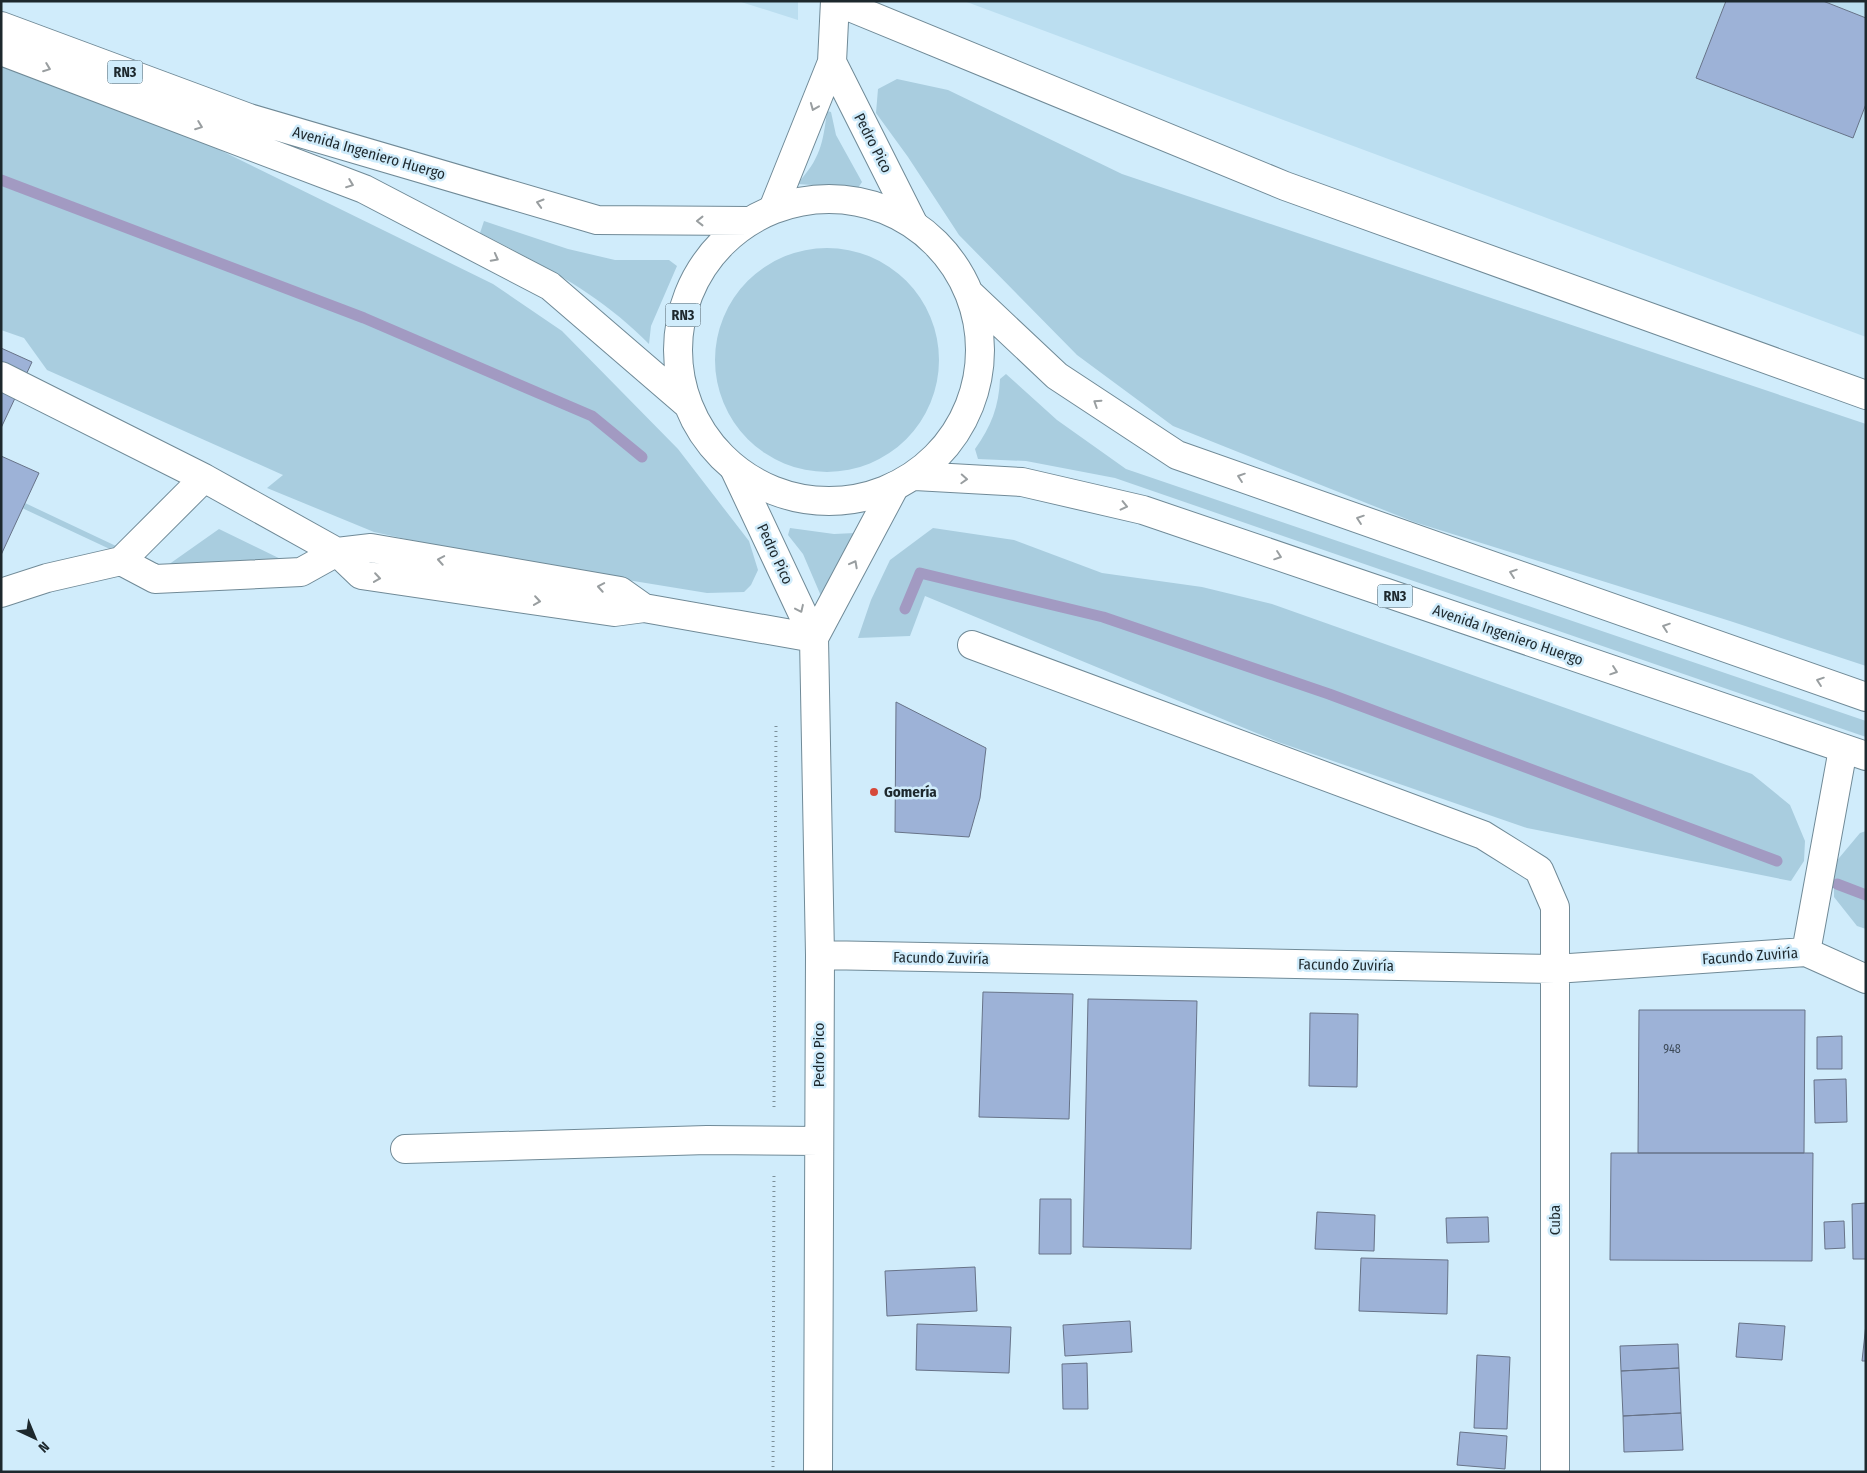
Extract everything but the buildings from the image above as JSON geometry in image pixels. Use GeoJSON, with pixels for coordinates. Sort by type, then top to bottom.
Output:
{"type":"FeatureCollection","features":[{"type":"Feature","properties":{"kind":"main road","name":"Pedro Pico"},"geometry":{"type":"LineString","coordinates":[[773,209],[832,62],[835,1]]}},
{"type":"Feature","properties":{"kind":"main road"},"geometry":{"type":"LineString","coordinates":[[835,1],[1285,186],[1866,395]]}},
{"type":"Feature","properties":{"kind":"main road","name":"Avenida Ingeniero Huergo"},"geometry":{"type":"LineString","coordinates":[[1,26],[250,118],[597,220],[749,221]]}},
{"type":"Feature","properties":{"kind":"main road","name":"Avenida Ingeniero Huergo"},"geometry":{"type":"LineString","coordinates":[[1,51],[364,189],[550,286],[687,404]]}},
{"type":"Feature","properties":{"kind":"main road","name":"Pedro Pico"},"geometry":{"type":"LineString","coordinates":[[832,62],[913,223]]}},
{"type":"Feature","properties":{"kind":"main road","name":"Avenida Ingeniero Huergo"},"geometry":{"type":"LineString","coordinates":[[905,481],[959,428],[976,386],[981,340],[970,294],[947,254],[913,223],[869,203],[821,198],[773,209],[749,221],[710,256],[686,302],[678,353],[687,404],[707,440],[735,470],[772,490],[813,501],[855,500],[905,481],[1022,482],[1143,510],[1854,752]]}},
{"type":"Feature","properties":{"kind":"main road","name":"Avenida Ingeniero Huergo"},"geometry":{"type":"LineString","coordinates":[[970,294],[1057,376],[1178,455],[1866,697]]}},
{"type":"Feature","properties":{"kind":"main road"},"geometry":{"type":"LineString","coordinates":[[1,376],[204,478],[337,552],[361,575],[614,612],[644,608],[814,638]]}},
{"type":"Feature","properties":{"kind":"main road","name":"Pedro Pico"},"geometry":{"type":"LineString","coordinates":[[735,470],[814,638],[820,955],[818,1472]]}},
{"type":"Feature","properties":{"kind":"main road"},"geometry":{"type":"LineString","coordinates":[[1,593],[47,578],[121,561],[204,478]]}},
{"type":"Feature","properties":{"kind":"main road","name":"Pedro Pico"},"geometry":{"type":"LineString","coordinates":[[814,638],[905,481]]}},
{"type":"Feature","properties":{"kind":"main road"},"geometry":{"type":"LineString","coordinates":[[121,561],[155,580],[301,572],[337,552]]}},
{"type":"Feature","properties":{"kind":"main road","name":"Cuba"},"geometry":{"type":"LineString","coordinates":[[972,645],[1483,835],[1539,870],[1555,907],[1554,1472]]}},
{"type":"Feature","properties":{"kind":"main road"},"geometry":{"type":"LineString","coordinates":[[1806,952],[1854,752]]}},
{"type":"Feature","properties":{"kind":"main road","name":"Facundo Zuviría"},"geometry":{"type":"LineString","coordinates":[[820,955],[1555,969],[1806,952],[1866,979]]}},
{"type":"Feature","properties":{"kind":"main road"},"geometry":{"type":"LineString","coordinates":[[405,1149],[707,1140],[819,1141]]}},
{"type":"Feature","properties":{"kind":"path"},"geometry":{"type":"LineString","coordinates":[[773,1472],[776,725]]}},
{"type":"Feature","properties":{"kind":"shaded area"},"geometry":{"type":"Polygon","coordinates":[[[738,1],[798,1],[798,20],[738,1]]]}},
{"type":"Feature","properties":{"kind":"shaded area"},"geometry":{"type":"Polygon","coordinates":[[[964,1],[1866,1],[1866,337],[964,1]]]}},
{"type":"Feature","properties":{"kind":"shaded area"},"geometry":{"type":"Polygon","coordinates":[[[1,65],[218,149],[493,284],[562,331],[678,449],[749,541],[758,570],[751,585],[744,592],[707,593],[487,557],[374,532],[267,488],[283,475],[47,370],[24,338],[1,330],[1,65]]]}},
{"type":"Feature","properties":{"kind":"shaded area"},"geometry":{"type":"Polygon","coordinates":[[[897,79],[948,90],[1122,174],[1866,424],[1866,666],[1730,621],[1414,522],[1173,426],[1077,355],[959,235],[908,157],[876,113],[878,89],[897,79]]]}},
{"type":"Feature","properties":{"kind":"shaded area"},"geometry":{"type":"Polygon","coordinates":[[[827,111],[831,112],[836,135],[862,182],[858,188],[797,184],[816,159],[822,142],[827,111]]]}},
{"type":"Feature","properties":{"kind":"shaded area"},"geometry":{"type":"Polygon","coordinates":[[[484,221],[568,249],[615,260],[669,260],[677,266],[651,326],[649,344],[611,310],[570,282],[480,233],[484,221]]]}},
{"type":"Feature","properties":{"kind":"shaded area"},"geometry":{"type":"Polygon","coordinates":[[[827,248],[849,250],[880,261],[906,281],[926,307],[937,338],[939,360],[937,382],[926,413],[906,439],[880,459],[849,470],[827,472],[805,470],[774,459],[748,439],[728,413],[717,382],[715,360],[717,338],[728,307],[748,281],[774,261],[805,250],[827,248]]]}},
{"type":"Feature","properties":{"kind":"shaded area"},"geometry":{"type":"Polygon","coordinates":[[[1006,374],[1057,420],[1126,469],[1866,721],[1866,737],[1115,478],[1026,461],[978,459],[975,449],[990,424],[998,398],[1000,379],[1006,374]]]}},
{"type":"Feature","properties":{"kind":"shaded area"},"geometry":{"type":"Polygon","coordinates":[[[25,503],[116,546],[114,551],[22,508],[25,503]]]}},
{"type":"Feature","properties":{"kind":"shaded area"},"geometry":{"type":"Polygon","coordinates":[[[790,528],[834,534],[855,533],[824,603],[803,554],[788,535],[790,528]]]}},
{"type":"Feature","properties":{"kind":"shaded area"},"geometry":{"type":"Polygon","coordinates":[[[933,528],[1014,540],[1102,573],[1202,587],[1272,604],[1752,774],[1790,805],[1805,841],[1804,861],[1791,881],[1527,828],[1278,742],[925,596],[910,636],[858,638],[871,600],[890,560],[933,528]]]}},
{"type":"Feature","properties":{"kind":"shaded area"},"geometry":{"type":"Polygon","coordinates":[[[219,529],[293,565],[158,572],[219,529]]]}},
{"type":"Feature","properties":{"kind":"shaded area"},"geometry":{"type":"Polygon","coordinates":[[[1866,831],[1866,929],[1857,926],[1834,897],[1834,864],[1860,833],[1866,831]]]}},
{"type":"Feature","properties":{"kind":"waterway"},"geometry":{"type":"LineString","coordinates":[[1,180],[364,318],[592,416],[642,457]]}},
{"type":"Feature","properties":{"kind":"waterway"},"geometry":{"type":"LineString","coordinates":[[905,609],[920,573],[1103,617],[1329,694],[1777,861]]}},
{"type":"Feature","properties":{"kind":"waterway"},"geometry":{"type":"LineString","coordinates":[[1837,884],[1866,895]]}},
{"type":"Feature","properties":{"kind":"place","name":"Gomería"},"geometry":{"type":"Point","coordinates":[874,792]}}]}
